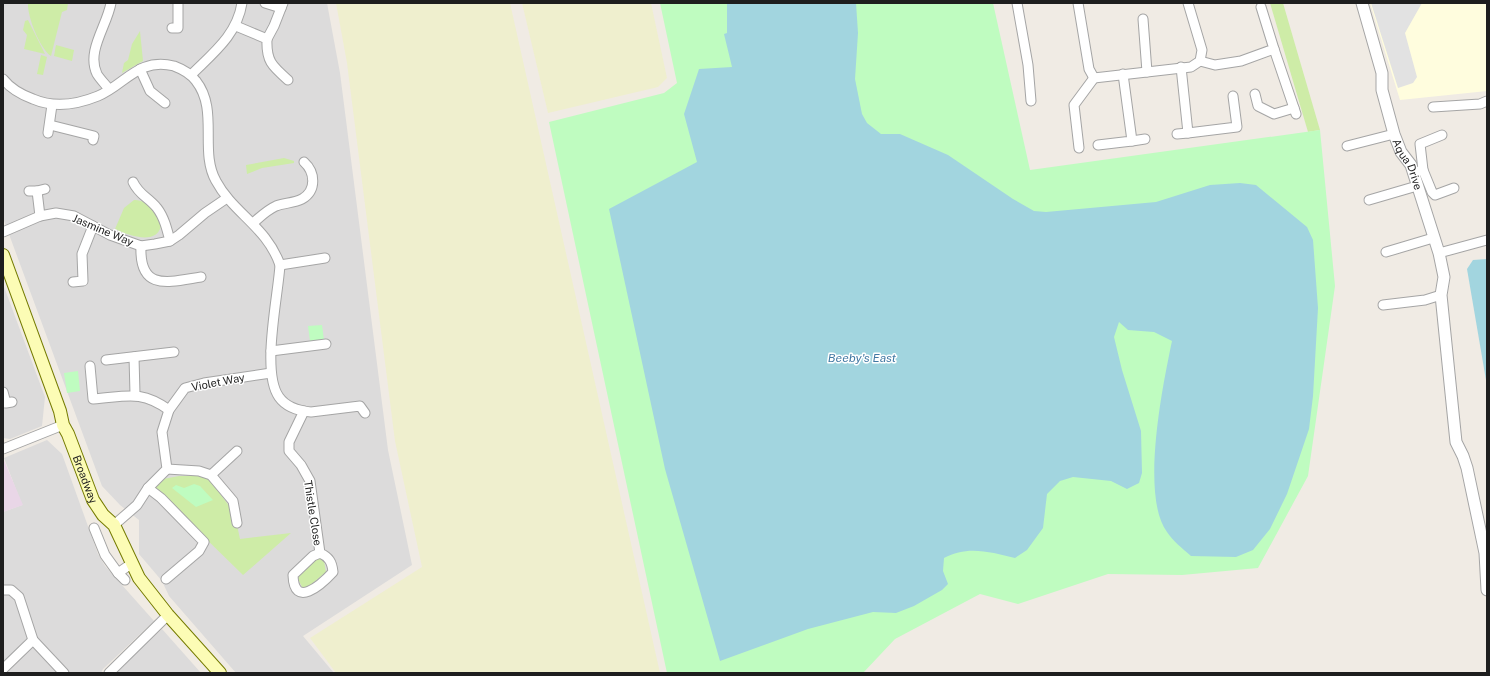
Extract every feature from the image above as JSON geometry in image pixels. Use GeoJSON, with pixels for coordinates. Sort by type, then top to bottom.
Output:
{"type":"FeatureCollection","features":[{"type":"Feature","properties":{"kind":"main road","name":"Broadway"},"geometry":{"type":"LineString","coordinates":[[3,255],[60,411],[63,425],[68,434],[93,500],[103,515],[114,525],[131,564],[148,591],[220,673]]}},
{"type":"Feature","properties":{"kind":"street"},"geometry":{"type":"LineString","coordinates":[[109,89],[97,74],[94,64],[94,53],[111,3]]}},
{"type":"Feature","properties":{"kind":"street"},"geometry":{"type":"LineString","coordinates":[[178,3],[178,28]]}},
{"type":"Feature","properties":{"kind":"street"},"geometry":{"type":"LineString","coordinates":[[191,75],[227,39],[236,26],[242,3]]}},
{"type":"Feature","properties":{"kind":"street"},"geometry":{"type":"LineString","coordinates":[[265,3],[282,6],[267,39],[266,51],[273,68],[288,80]]}},
{"type":"Feature","properties":{"kind":"street"},"geometry":{"type":"LineString","coordinates":[[1017,3],[1028,65],[1031,101]]}},
{"type":"Feature","properties":{"kind":"street"},"geometry":{"type":"LineString","coordinates":[[1078,3],[1089,69],[1094,78]]}},
{"type":"Feature","properties":{"kind":"street"},"geometry":{"type":"LineString","coordinates":[[1079,148],[1074,105],[1094,78],[1191,67],[1200,61],[1202,50],[1188,3]]}},
{"type":"Feature","properties":{"kind":"street","name":"Aqua Drive"},"geometry":{"type":"LineString","coordinates":[[1362,3],[1382,73],[1382,90],[1394,134],[1401,152],[1418,172],[1417,186],[1439,253],[1444,277],[1441,295],[1456,442],[1467,468],[1485,553],[1487,590]]}},
{"type":"Feature","properties":{"kind":"street"},"geometry":{"type":"LineString","coordinates":[[1256,94],[1258,106],[1274,114],[1295,111],[1261,7]]}},
{"type":"Feature","properties":{"kind":"street"},"geometry":{"type":"LineString","coordinates":[[1143,18],[1147,72]]}},
{"type":"Feature","properties":{"kind":"street"},"geometry":{"type":"LineString","coordinates":[[236,26],[267,39]]}},
{"type":"Feature","properties":{"kind":"street"},"geometry":{"type":"LineString","coordinates":[[1200,61],[1215,65],[1241,60],[1274,49]]}},
{"type":"Feature","properties":{"kind":"street"},"geometry":{"type":"LineString","coordinates":[[4,81],[28,98],[52,105],[83,101],[99,95],[140,69],[156,64],[167,65],[191,75],[197,82],[205,101],[211,170],[215,180],[227,198],[266,238],[280,264],[271,351],[271,373],[276,393],[286,405],[304,411],[311,412],[360,406],[365,413]]}},
{"type":"Feature","properties":{"kind":"street"},"geometry":{"type":"LineString","coordinates":[[1181,67],[1188,133]]}},
{"type":"Feature","properties":{"kind":"street"},"geometry":{"type":"LineString","coordinates":[[140,69],[150,91],[161,103]]}},
{"type":"Feature","properties":{"kind":"street"},"geometry":{"type":"LineString","coordinates":[[1123,74],[1132,141]]}},
{"type":"Feature","properties":{"kind":"street"},"geometry":{"type":"LineString","coordinates":[[1178,134],[1237,127],[1233,96]]}},
{"type":"Feature","properties":{"kind":"street"},"geometry":{"type":"LineString","coordinates":[[1433,107],[1480,104],[1487,101]]}},
{"type":"Feature","properties":{"kind":"street"},"geometry":{"type":"LineString","coordinates":[[52,105],[49,129],[94,136],[93,140]]}},
{"type":"Feature","properties":{"kind":"street"},"geometry":{"type":"LineString","coordinates":[[1347,146],[1394,134]]}},
{"type":"Feature","properties":{"kind":"street"},"geometry":{"type":"LineString","coordinates":[[1442,135],[1420,144],[1418,172],[1435,195],[1454,188]]}},
{"type":"Feature","properties":{"kind":"street"},"geometry":{"type":"LineString","coordinates":[[1098,145],[1145,139]]}},
{"type":"Feature","properties":{"kind":"street"},"geometry":{"type":"LineString","coordinates":[[253,223],[275,206],[296,201],[308,194],[312,187],[313,179],[312,172],[304,162]]}},
{"type":"Feature","properties":{"kind":"street"},"geometry":{"type":"LineString","coordinates":[[133,181],[138,192],[157,208],[163,218],[170,241]]}},
{"type":"Feature","properties":{"kind":"street"},"geometry":{"type":"LineString","coordinates":[[1369,200],[1417,186]]}},
{"type":"Feature","properties":{"kind":"street"},"geometry":{"type":"LineString","coordinates":[[37,190],[40,216]]}},
{"type":"Feature","properties":{"kind":"street","name":"Jasmine Way"},"geometry":{"type":"LineString","coordinates":[[3,232],[40,216],[65,214],[74,216],[115,237],[141,246],[170,241],[227,198]]}},
{"type":"Feature","properties":{"kind":"street"},"geometry":{"type":"LineString","coordinates":[[73,282],[83,281],[82,254],[94,226]]}},
{"type":"Feature","properties":{"kind":"street"},"geometry":{"type":"LineString","coordinates":[[1386,252],[1433,238]]}},
{"type":"Feature","properties":{"kind":"street"},"geometry":{"type":"LineString","coordinates":[[1439,253],[1487,240]]}},
{"type":"Feature","properties":{"kind":"street"},"geometry":{"type":"LineString","coordinates":[[141,246],[142,266],[145,272],[157,281],[166,282],[204,276]]}},
{"type":"Feature","properties":{"kind":"street"},"geometry":{"type":"LineString","coordinates":[[280,264],[325,258]]}},
{"type":"Feature","properties":{"kind":"street"},"geometry":{"type":"LineString","coordinates":[[1383,305],[1425,300],[1441,295]]}},
{"type":"Feature","properties":{"kind":"street"},"geometry":{"type":"LineString","coordinates":[[271,351],[326,344]]}},
{"type":"Feature","properties":{"kind":"street"},"geometry":{"type":"LineString","coordinates":[[106,360],[174,352]]}},
{"type":"Feature","properties":{"kind":"street"},"geometry":{"type":"LineString","coordinates":[[134,357],[135,394]]}},
{"type":"Feature","properties":{"kind":"street"},"geometry":{"type":"LineString","coordinates":[[90,366],[93,399],[135,394],[157,401],[168,410]]}},
{"type":"Feature","properties":{"kind":"street","name":"Violet Way"},"geometry":{"type":"LineString","coordinates":[[167,469],[162,432],[168,410],[186,388],[204,383],[271,373]]}},
{"type":"Feature","properties":{"kind":"street"},"geometry":{"type":"LineString","coordinates":[[3,392],[7,403]]}},
{"type":"Feature","properties":{"kind":"street","name":"Thistle Close"},"geometry":{"type":"LineString","coordinates":[[304,411],[289,442],[288,451],[301,465],[310,481],[320,553]]}},
{"type":"Feature","properties":{"kind":"street"},"geometry":{"type":"LineString","coordinates":[[3,449],[63,425]]}},
{"type":"Feature","properties":{"kind":"street"},"geometry":{"type":"LineString","coordinates":[[211,475],[237,451]]}},
{"type":"Feature","properties":{"kind":"street"},"geometry":{"type":"LineString","coordinates":[[114,525],[137,504],[148,488],[167,469],[199,471],[211,475],[233,501],[236,523]]}},
{"type":"Feature","properties":{"kind":"street"},"geometry":{"type":"LineString","coordinates":[[148,488],[161,498],[204,542],[199,551],[166,579]]}},
{"type":"Feature","properties":{"kind":"street"},"geometry":{"type":"LineString","coordinates":[[94,528],[105,555],[125,580]]}},
{"type":"Feature","properties":{"kind":"street","name":"Thistle Close"},"geometry":{"type":"LineString","coordinates":[[320,553],[326,555],[332,563],[333,572],[315,589],[307,593],[303,593],[296,588],[293,581],[293,575],[313,556],[320,553]]}},
{"type":"Feature","properties":{"kind":"street"},"geometry":{"type":"LineString","coordinates":[[118,573],[131,564]]}},
{"type":"Feature","properties":{"kind":"street"},"geometry":{"type":"LineString","coordinates":[[3,590],[10,590],[19,597],[33,640],[64,673]]}},
{"type":"Feature","properties":{"kind":"street"},"geometry":{"type":"LineString","coordinates":[[109,673],[120,660],[168,615]]}},
{"type":"Feature","properties":{"kind":"street"},"geometry":{"type":"LineString","coordinates":[[3,669],[33,640]]}},
{"type":"Feature","properties":{"kind":"shaded area"},"geometry":{"type":"Polygon","coordinates":[[[3,3],[327,3],[340,73],[388,450],[412,565],[303,636],[334,673],[236,673],[169,596],[162,581],[139,554],[139,520],[120,505],[102,486],[3,218],[3,3]]]}},
{"type":"Feature","properties":{"kind":"shaded area"},"geometry":{"type":"Polygon","coordinates":[[[1370,3],[1487,3],[1487,91],[1400,100],[1370,3]]]}},
{"type":"Feature","properties":{"kind":"shaded area"},"geometry":{"type":"Polygon","coordinates":[[[1371,3],[1422,3],[1405,33],[1417,77],[1413,83],[1398,88],[1371,3]]]}},
{"type":"Feature","properties":{"kind":"shaded area"},"geometry":{"type":"Polygon","coordinates":[[[3,284],[45,397],[42,426],[10,439],[3,438],[3,284]]]}},
{"type":"Feature","properties":{"kind":"shaded area"},"geometry":{"type":"Polygon","coordinates":[[[47,440],[62,454],[98,554],[105,566],[154,621],[103,669],[101,673],[3,673],[3,512],[22,505],[4,458],[47,440]]]}},
{"type":"Feature","properties":{"kind":"shaded area"},"geometry":{"type":"Polygon","coordinates":[[[3,458],[23,505],[3,512],[3,458]]]}},
{"type":"Feature","properties":{"kind":"shaded area"},"geometry":{"type":"Polygon","coordinates":[[[162,629],[201,673],[115,673],[115,671],[162,629]]]}},
{"type":"Feature","properties":{"kind":"green space"},"geometry":{"type":"Polygon","coordinates":[[[28,3],[68,3],[67,10],[62,12],[51,56],[43,47],[35,32],[28,9],[28,3]]]}},
{"type":"Feature","properties":{"kind":"green space"},"geometry":{"type":"Polygon","coordinates":[[[336,3],[510,3],[660,673],[336,673],[310,638],[422,567],[395,441],[347,63],[336,3]]]}},
{"type":"Feature","properties":{"kind":"green space"},"geometry":{"type":"Polygon","coordinates":[[[522,3],[651,3],[667,78],[658,87],[548,113],[522,3]]]}},
{"type":"Feature","properties":{"kind":"green space","name":"Beeby's East"},"geometry":{"type":"Polygon","coordinates":[[[660,3],[993,3],[1030,170],[1320,130],[1335,286],[1308,476],[1258,568],[1182,575],[1108,574],[1018,604],[980,594],[895,639],[863,673],[667,673],[549,122],[664,93],[677,83],[660,3]]]}},
{"type":"Feature","properties":{"kind":"green space"},"geometry":{"type":"Polygon","coordinates":[[[1270,3],[1283,3],[1320,130],[1308,132],[1270,3]]]}},
{"type":"Feature","properties":{"kind":"green space"},"geometry":{"type":"Polygon","coordinates":[[[28,20],[45,54],[24,49],[27,35],[23,30],[25,21],[28,20]]]}},
{"type":"Feature","properties":{"kind":"green space"},"geometry":{"type":"Polygon","coordinates":[[[140,31],[143,61],[122,73],[124,63],[128,60],[132,44],[140,31]]]}},
{"type":"Feature","properties":{"kind":"green space"},"geometry":{"type":"Polygon","coordinates":[[[56,45],[74,50],[72,61],[54,56],[56,45]]]}},
{"type":"Feature","properties":{"kind":"green space"},"geometry":{"type":"Polygon","coordinates":[[[41,55],[47,57],[43,75],[37,74],[41,55]]]}},
{"type":"Feature","properties":{"kind":"green space"},"geometry":{"type":"Polygon","coordinates":[[[284,158],[294,161],[294,163],[262,168],[247,174],[246,165],[284,158]]]}},
{"type":"Feature","properties":{"kind":"green space"},"geometry":{"type":"Polygon","coordinates":[[[134,200],[144,202],[151,208],[157,217],[161,226],[154,236],[134,236],[115,229],[124,208],[134,200]]]}},
{"type":"Feature","properties":{"kind":"green space"},"geometry":{"type":"Polygon","coordinates":[[[322,325],[324,340],[310,341],[308,326],[322,325]]]}},
{"type":"Feature","properties":{"kind":"green space"},"geometry":{"type":"Polygon","coordinates":[[[78,371],[80,391],[67,393],[64,373],[78,371]]]}},
{"type":"Feature","properties":{"kind":"green space"},"geometry":{"type":"Polygon","coordinates":[[[179,476],[198,476],[209,479],[230,507],[232,525],[237,525],[240,539],[291,533],[243,575],[153,487],[163,479],[179,476]]]}},
{"type":"Feature","properties":{"kind":"green space"},"geometry":{"type":"Polygon","coordinates":[[[194,484],[200,486],[213,500],[196,507],[172,488],[176,485],[184,488],[194,484]]]}},
{"type":"Feature","properties":{"kind":"green space"},"geometry":{"type":"Polygon","coordinates":[[[318,558],[324,561],[326,572],[307,588],[302,587],[297,577],[318,558]]]}},
{"type":"Feature","properties":{"kind":"water","name":"Beeby's East"},"geometry":{"type":"Polygon","coordinates":[[[727,3],[856,3],[858,33],[855,79],[862,114],[867,123],[881,134],[900,134],[948,155],[1013,199],[1034,211],[1046,212],[1156,202],[1210,185],[1240,183],[1256,185],[1307,227],[1313,240],[1318,308],[1313,396],[1309,429],[1287,494],[1270,529],[1253,550],[1236,557],[1191,556],[1167,532],[1159,515],[1155,493],[1154,467],[1159,411],[1172,341],[1154,332],[1128,330],[1119,322],[1114,337],[1122,370],[1141,431],[1142,473],[1139,483],[1127,489],[1111,481],[1073,477],[1060,481],[1047,494],[1043,528],[1027,550],[1015,558],[979,551],[953,554],[944,558],[943,571],[948,584],[942,590],[914,606],[896,613],[873,612],[808,629],[720,661],[665,469],[609,209],[697,162],[684,114],[699,69],[732,67],[724,34],[727,33],[727,3]]]}},
{"type":"Feature","properties":{"kind":"water"},"geometry":{"type":"Polygon","coordinates":[[[1487,259],[1487,386],[1467,269],[1473,260],[1487,259]]]}}]}
